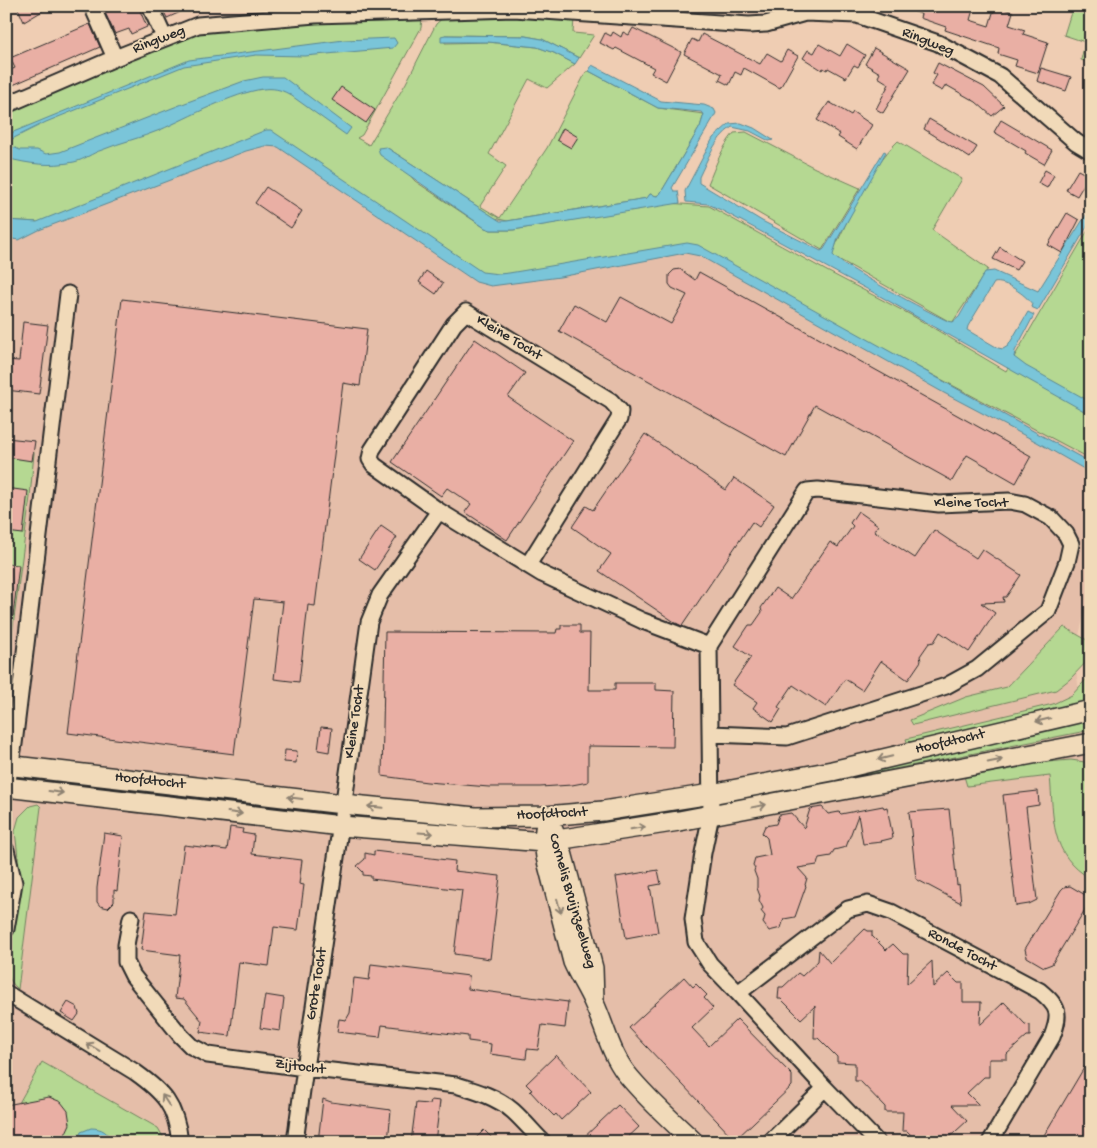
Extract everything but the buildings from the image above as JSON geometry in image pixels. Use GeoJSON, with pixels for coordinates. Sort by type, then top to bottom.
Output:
{"type":"FeatureCollection","features":[{"type":"Feature","properties":{"kind":"main road","name":"Hoofdtocht"},"geometry":{"type":"LineString","coordinates":[[8,765],[343,804],[476,817],[546,816],[603,811],[711,794],[832,771],[1091,710]]}},
{"type":"Feature","properties":{"kind":"main road","name":"Hoofdtocht"},"geometry":{"type":"LineString","coordinates":[[7,789],[341,826],[551,841],[711,815],[1091,743]]}},
{"type":"Feature","properties":{"kind":"main road","name":"Cornelis Bruijnzeelweg"},"geometry":{"type":"LineString","coordinates":[[546,816],[551,841],[546,857],[573,962],[594,1003],[612,1052],[625,1072],[642,1092],[694,1142]]}},
{"type":"Feature","properties":{"kind":"street","name":"Ringweg"},"geometry":{"type":"LineString","coordinates":[[92,6],[115,58]]}},
{"type":"Feature","properties":{"kind":"street"},"geometry":{"type":"LineString","coordinates":[[150,6],[164,37]]}},
{"type":"Feature","properties":{"kind":"street","name":"Ringweg"},"geometry":{"type":"LineString","coordinates":[[6,105],[164,37],[198,25],[334,15],[513,8],[605,10],[749,25],[766,24],[804,10],[857,15],[938,43],[1000,76],[1076,142],[1091,151]]}},
{"type":"Feature","properties":{"kind":"street"},"geometry":{"type":"LineString","coordinates":[[7,789],[8,765],[68,294]]}},
{"type":"Feature","properties":{"kind":"street","name":"Kleine Tocht"},"geometry":{"type":"LineString","coordinates":[[528,565],[619,419],[620,411],[611,401],[466,312],[448,333],[372,450],[370,459],[374,464],[439,511],[542,574],[643,621],[709,646],[808,491],[818,490],[939,504],[1009,501],[1025,504],[1051,518],[1066,534],[1071,544],[1067,562],[1048,611],[977,669],[946,686],[787,737],[711,734]]}},
{"type":"Feature","properties":{"kind":"street","name":"Kleine Tocht"},"geometry":{"type":"LineString","coordinates":[[341,826],[370,622],[380,595],[439,511]]}},
{"type":"Feature","properties":{"kind":"street"},"geometry":{"type":"LineString","coordinates":[[709,646],[711,815],[694,905],[693,919],[696,942],[710,964],[877,1142]]}},
{"type":"Feature","properties":{"kind":"street","name":"Grote Tocht"},"geometry":{"type":"LineString","coordinates":[[296,1142],[304,1068],[341,826]]}},
{"type":"Feature","properties":{"kind":"street"},"geometry":{"type":"LineString","coordinates":[[6,850],[14,883],[6,929]]}},
{"type":"Feature","properties":{"kind":"street","name":"Ronde Tocht"},"geometry":{"type":"LineString","coordinates":[[738,993],[848,909],[868,904],[891,912],[1040,991],[1051,1000],[1058,1020],[1052,1037],[990,1142]]}},
{"type":"Feature","properties":{"kind":"street","name":"Zijtocht"},"geometry":{"type":"LineString","coordinates":[[131,918],[126,946],[126,962],[133,976],[191,1046],[208,1055],[456,1085],[478,1091],[512,1110],[543,1142]]}},
{"type":"Feature","properties":{"kind":"street"},"geometry":{"type":"LineString","coordinates":[[6,993],[154,1086],[166,1098],[173,1112],[180,1142]]}},
{"type":"Feature","properties":{"kind":"street"},"geometry":{"type":"LineString","coordinates":[[6,1008],[36,1012]]}},
{"type":"Feature","properties":{"kind":"street"},"geometry":{"type":"LineString","coordinates":[[770,1142],[825,1088]]}},
{"type":"Feature","properties":{"kind":"shaded area"},"geometry":{"type":"Polygon","coordinates":[[[265,105],[521,258],[692,246],[1091,447],[1091,587],[1074,655],[1091,779],[1091,1142],[6,1142],[6,220],[265,105]]]}},
{"type":"Feature","properties":{"kind":"green space"},"geometry":{"type":"Polygon","coordinates":[[[1073,6],[1091,6],[1091,63],[1081,60],[1085,42],[1064,35],[1073,6]]]}},
{"type":"Feature","properties":{"kind":"green space"},"geometry":{"type":"Polygon","coordinates":[[[456,13],[574,18],[573,33],[594,35],[579,58],[542,39],[525,36],[445,35],[445,43],[488,42],[537,47],[575,64],[547,88],[529,79],[489,154],[506,166],[480,206],[500,218],[547,148],[586,72],[589,71],[658,108],[704,114],[700,127],[660,194],[656,196],[650,194],[648,198],[507,221],[495,218],[386,147],[415,181],[485,228],[491,230],[513,230],[668,203],[709,206],[913,316],[1006,371],[1091,225],[1091,459],[696,249],[486,280],[267,136],[39,227],[37,222],[6,220],[6,110],[183,34],[408,15],[422,18],[421,28],[362,135],[357,138],[369,145],[406,83],[436,24],[444,17],[456,13]]]}},
{"type":"Feature","properties":{"kind":"green space"},"geometry":{"type":"Polygon","coordinates":[[[746,132],[815,168],[860,188],[822,250],[708,184],[719,157],[734,133],[746,132]]]}},
{"type":"Feature","properties":{"kind":"green space"},"geometry":{"type":"Polygon","coordinates":[[[898,141],[962,179],[932,230],[988,269],[952,323],[831,255],[869,179],[898,141]]]}},
{"type":"Feature","properties":{"kind":"green space"},"geometry":{"type":"Polygon","coordinates":[[[6,447],[33,449],[34,453],[6,680],[6,447]]]}},
{"type":"Feature","properties":{"kind":"green space"},"geometry":{"type":"Polygon","coordinates":[[[1091,626],[1091,657],[1070,679],[1056,690],[913,725],[910,720],[966,697],[1007,687],[1064,627],[1087,640],[1091,626]]]}},
{"type":"Feature","properties":{"kind":"green space"},"geometry":{"type":"Polygon","coordinates":[[[1091,674],[1091,700],[1081,704],[943,738],[907,742],[906,739],[1053,704],[1072,695],[1091,674]]]}},
{"type":"Feature","properties":{"kind":"green space"},"geometry":{"type":"Polygon","coordinates":[[[1089,720],[1091,727],[1086,731],[834,781],[836,777],[1089,720]]]}},
{"type":"Feature","properties":{"kind":"green space"},"geometry":{"type":"Polygon","coordinates":[[[1071,760],[1085,762],[1091,779],[1091,879],[1077,869],[1067,858],[1061,847],[1056,834],[1050,776],[967,786],[964,776],[1024,764],[1071,760]]]}},
{"type":"Feature","properties":{"kind":"green space"},"geometry":{"type":"Polygon","coordinates":[[[38,804],[41,807],[18,989],[9,978],[6,960],[20,874],[15,831],[19,817],[30,806],[38,804]]]}},
{"type":"Feature","properties":{"kind":"green space"},"geometry":{"type":"Polygon","coordinates":[[[42,1062],[158,1128],[166,1142],[6,1142],[6,1126],[42,1062]]]}},
{"type":"Feature","properties":{"kind":"water"},"geometry":{"type":"Polygon","coordinates":[[[441,36],[525,36],[542,39],[579,58],[575,64],[537,47],[488,42],[441,42],[441,36]]]}},
{"type":"Feature","properties":{"kind":"water"},"geometry":{"type":"Polygon","coordinates":[[[394,38],[397,43],[393,48],[305,56],[256,55],[184,66],[46,122],[10,140],[13,147],[20,150],[37,150],[46,154],[60,152],[244,81],[263,77],[283,77],[351,128],[346,135],[289,94],[279,90],[267,89],[238,95],[160,130],[98,151],[78,161],[48,165],[6,158],[6,135],[189,60],[344,40],[394,38]]]}},
{"type":"Feature","properties":{"kind":"water"},"geometry":{"type":"Polygon","coordinates":[[[592,65],[661,101],[704,105],[714,109],[716,113],[714,117],[672,188],[674,191],[678,191],[680,203],[513,230],[491,230],[485,228],[380,155],[378,148],[386,147],[500,221],[647,198],[650,194],[657,196],[700,127],[704,114],[701,112],[658,108],[589,71],[592,65]]]}},
{"type":"Feature","properties":{"kind":"water"},"geometry":{"type":"Polygon","coordinates":[[[741,123],[754,128],[773,140],[769,141],[750,131],[732,127],[721,137],[712,150],[699,177],[699,183],[762,221],[821,251],[884,151],[886,152],[838,238],[833,255],[851,269],[948,321],[953,322],[959,317],[985,272],[994,271],[1038,291],[1091,207],[1091,220],[1038,310],[1031,307],[1032,304],[1029,300],[1015,289],[1004,284],[994,283],[967,330],[1003,349],[1008,346],[1028,312],[1034,315],[1015,351],[1014,357],[1026,366],[1091,402],[1091,415],[878,295],[721,210],[708,204],[686,202],[685,191],[713,138],[729,124],[741,123]]]}},
{"type":"Feature","properties":{"kind":"water"},"geometry":{"type":"Polygon","coordinates":[[[266,130],[271,130],[482,272],[509,273],[687,243],[698,245],[1091,463],[1091,473],[700,256],[685,253],[560,277],[491,286],[476,282],[278,147],[265,146],[246,151],[39,230],[19,240],[6,238],[6,220],[37,222],[266,130]]]}},
{"type":"Feature","properties":{"kind":"water"},"geometry":{"type":"Polygon","coordinates":[[[91,1128],[104,1131],[112,1142],[75,1142],[81,1132],[91,1128]]]}}]}
